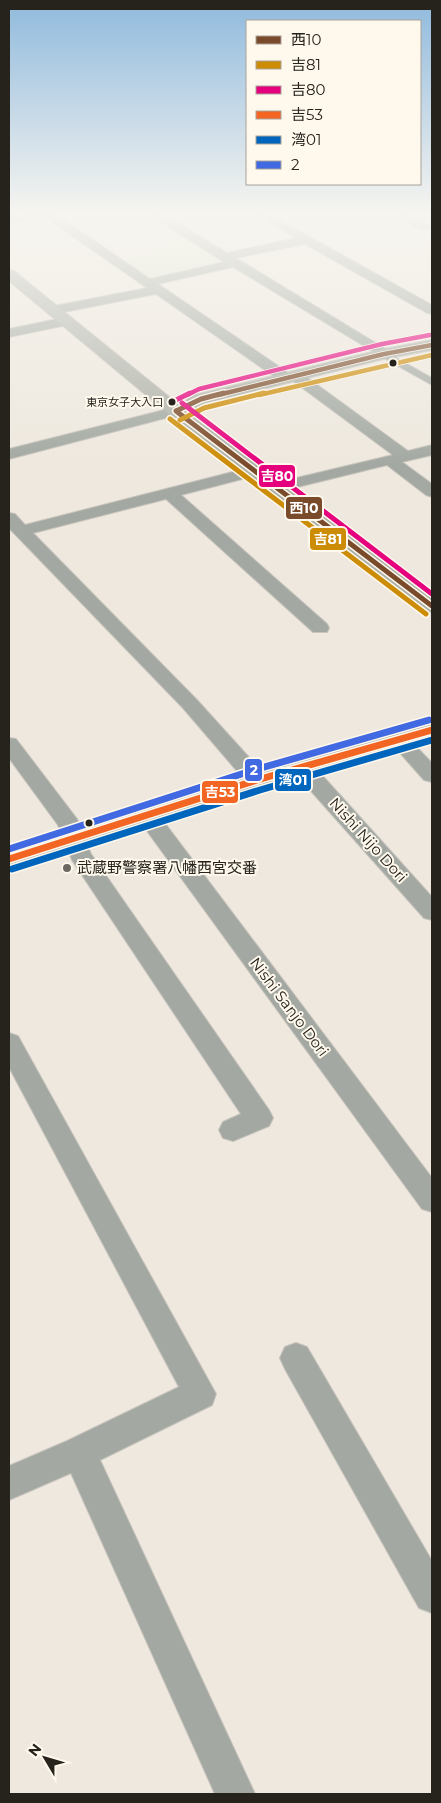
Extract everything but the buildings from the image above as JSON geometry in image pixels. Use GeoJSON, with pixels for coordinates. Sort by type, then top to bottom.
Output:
{"type":"FeatureCollection","features":[{"type":"Feature","properties":{"kind":"main road"},"geometry":{"type":"LineString","coordinates":[[38,297],[176,411],[432,606]]}},
{"type":"Feature","properties":{"kind":"main road"},"geometry":{"type":"LineString","coordinates":[[176,411],[201,399],[384,354],[432,345]]}},
{"type":"Feature","properties":{"kind":"main road"},"geometry":{"type":"LineString","coordinates":[[9,859],[257,780],[432,730]]}},
{"type":"Feature","properties":{"kind":"street"},"geometry":{"type":"LineString","coordinates":[[54,310],[107,297]]}},
{"type":"Feature","properties":{"kind":"street"},"geometry":{"type":"LineString","coordinates":[[169,297],[291,377],[397,458],[432,492]]}},
{"type":"Feature","properties":{"kind":"street"},"geometry":{"type":"LineString","coordinates":[[291,297],[432,382]]}},
{"type":"Feature","properties":{"kind":"street"},"geometry":{"type":"LineString","coordinates":[[409,297],[432,310]]}},
{"type":"Feature","properties":{"kind":"street"},"geometry":{"type":"LineString","coordinates":[[9,333],[67,322]]}},
{"type":"Feature","properties":{"kind":"street"},"geometry":{"type":"LineString","coordinates":[[9,454],[176,411]]}},
{"type":"Feature","properties":{"kind":"street"},"geometry":{"type":"LineString","coordinates":[[277,487],[432,450]]}},
{"type":"Feature","properties":{"kind":"street"},"geometry":{"type":"LineString","coordinates":[[15,524],[169,493],[256,471]]}},
{"type":"Feature","properties":{"kind":"street"},"geometry":{"type":"LineString","coordinates":[[169,493],[320,628]]}},
{"type":"Feature","properties":{"kind":"street"},"geometry":{"type":"LineString","coordinates":[[15,524],[190,704],[257,780]]}},
{"type":"Feature","properties":{"kind":"street"},"geometry":{"type":"LineString","coordinates":[[399,740],[432,775]]}},
{"type":"Feature","properties":{"kind":"street"},"geometry":{"type":"LineString","coordinates":[[9,744],[70,824],[80,855],[259,1118],[233,1130]]}},
{"type":"Feature","properties":{"kind":"street","name":"Nishi Nijo Dori"},"geometry":{"type":"LineString","coordinates":[[303,768],[432,912]]}},
{"type":"Feature","properties":{"kind":"street","name":"Nishi Sanjo Dori"},"geometry":{"type":"LineString","coordinates":[[146,815],[432,1200]]}},
{"type":"Feature","properties":{"kind":"street"},"geometry":{"type":"LineString","coordinates":[[9,1043],[200,1394],[79,1454],[9,1483]]}},
{"type":"Feature","properties":{"kind":"street"},"geometry":{"type":"LineString","coordinates":[[296,1358],[432,1595]]}},
{"type":"Feature","properties":{"kind":"street"},"geometry":{"type":"LineString","coordinates":[[79,1454],[235,1794]]}},
{"type":"Feature","properties":{"kind":"transit line","name":"吉80"},"geometry":{"type":"LineString","coordinates":[[172,402],[199,389],[382,344],[430,335]]}},
{"type":"Feature","properties":{"kind":"transit line","name":"西10"},"geometry":{"type":"LineString","coordinates":[[176,411],[201,399],[384,354],[432,345]]}},
{"type":"Feature","properties":{"kind":"transit line","name":"吉81"},"geometry":{"type":"LineString","coordinates":[[180,420],[204,408],[386,364],[432,355]]}},
{"type":"Feature","properties":{"kind":"transit line","name":"吉80"},"geometry":{"type":"LineString","coordinates":[[182,403],[432,594]]}},
{"type":"Feature","properties":{"kind":"transit line","name":"西10"},"geometry":{"type":"LineString","coordinates":[[176,411],[432,606]]}},
{"type":"Feature","properties":{"kind":"transit line","name":"吉81"},"geometry":{"type":"LineString","coordinates":[[170,419],[426,614]]}},
{"type":"Feature","properties":{"kind":"transit line","name":"2"},"geometry":{"type":"LineString","coordinates":[[9,849],[254,770],[429,720]]}},
{"type":"Feature","properties":{"kind":"transit line","name":"吉53"},"geometry":{"type":"LineString","coordinates":[[9,859],[257,780],[432,730]]}},
{"type":"Feature","properties":{"kind":"transit line","name":"湾01"},"geometry":{"type":"LineString","coordinates":[[12,869],[260,790],[432,740]]}},
{"type":"Feature","properties":{"kind":"place","name":"東京女子大入口"},"geometry":{"type":"Point","coordinates":[172,402]}},
{"type":"Feature","properties":{"kind":"place","name":"武蔵野警察署八幡西宮交番"},"geometry":{"type":"Point","coordinates":[67,868]}}]}
